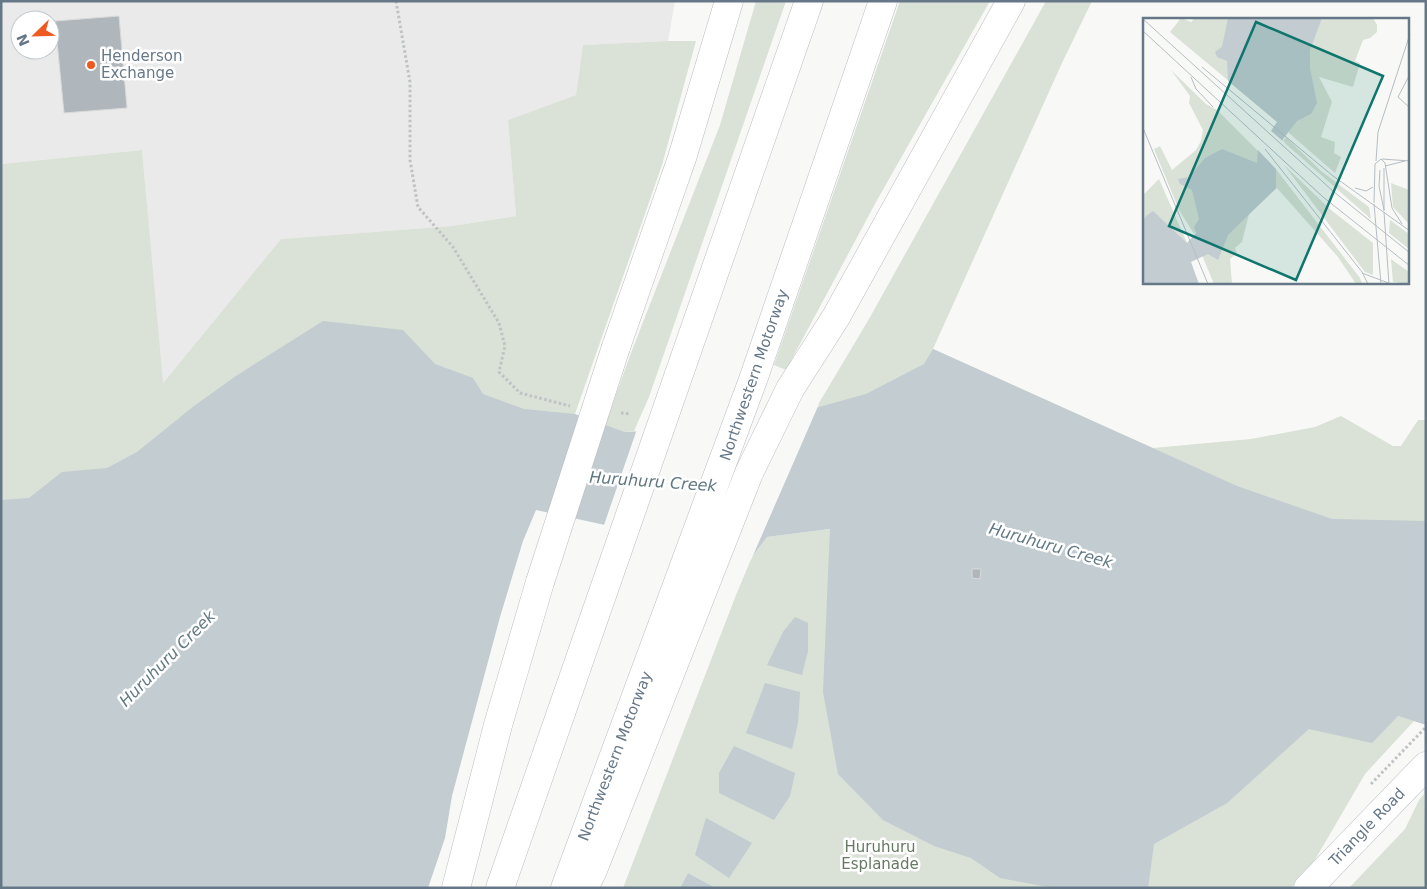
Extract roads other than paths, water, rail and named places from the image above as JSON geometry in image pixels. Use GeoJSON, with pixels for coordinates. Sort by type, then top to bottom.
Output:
{"type":"FeatureCollection","features":[{"type":"Feature","properties":{"kind":"main road"},"geometry":{"type":"LineString","coordinates":[[456,888],[498,725],[540,582],[616,347],[682,158],[729,1]]}},
{"type":"Feature","properties":{"kind":"main road"},"geometry":{"type":"LineString","coordinates":[[500,888],[687,356],[809,1]]}},
{"type":"Feature","properties":{"kind":"main road","name":"Northwestern Motorway"},"geometry":{"type":"LineString","coordinates":[[565,888],[694,579],[754,377],[883,1]]}},
{"type":"Feature","properties":{"kind":"main road"},"geometry":{"type":"LineString","coordinates":[[584,888],[593,870],[694,579],[790,389],[836,317],[1011,1]]}},
{"type":"Feature","properties":{"kind":"main road","name":"Triangle Road"},"geometry":{"type":"LineString","coordinates":[[1308,888],[1418,773]]}},
{"type":"Feature","properties":{"kind":"water","name":"Huruhuru Creek"},"geometry":{"type":"Polygon","coordinates":[[[323,321],[403,330],[435,364],[473,378],[483,394],[524,409],[575,414],[625,432],[754,425],[866,394],[924,364],[933,349],[1237,486],[1332,519],[1426,521],[1426,725],[1398,716],[1372,743],[1309,729],[1227,803],[1154,844],[1148,888],[1053,888],[1000,878],[971,858],[934,846],[883,820],[838,774],[823,692],[830,529],[767,537],[752,557],[536,510],[523,541],[500,617],[452,796],[445,838],[428,888],[1,888],[1,500],[29,498],[62,472],[107,468],[137,452],[194,406],[236,376],[323,321]]]}},
{"type":"Feature","properties":{"kind":"water"},"geometry":{"type":"Polygon","coordinates":[[[795,617],[808,623],[808,651],[802,675],[767,665],[783,632],[795,617]]]}},
{"type":"Feature","properties":{"kind":"water"},"geometry":{"type":"Polygon","coordinates":[[[765,683],[800,692],[798,723],[792,749],[746,733],[765,683]]]}},
{"type":"Feature","properties":{"kind":"water"},"geometry":{"type":"Polygon","coordinates":[[[734,746],[795,773],[790,796],[774,820],[719,793],[719,773],[734,746]]]}},
{"type":"Feature","properties":{"kind":"water"},"geometry":{"type":"Polygon","coordinates":[[[706,818],[752,843],[729,878],[695,855],[706,818]]]}},
{"type":"Feature","properties":{"kind":"water"},"geometry":{"type":"Polygon","coordinates":[[[688,873],[716,888],[680,888],[688,873]]]}},
{"type":"Feature","properties":{"kind":"place","name":"Henderson Exchange"},"geometry":{"type":"Point","coordinates":[91,65]}},
{"type":"Feature","properties":{"kind":"park label","name":"Huruhuru Esplanade"},"geometry":{"type":"Point","coordinates":[880,856]}}]}
